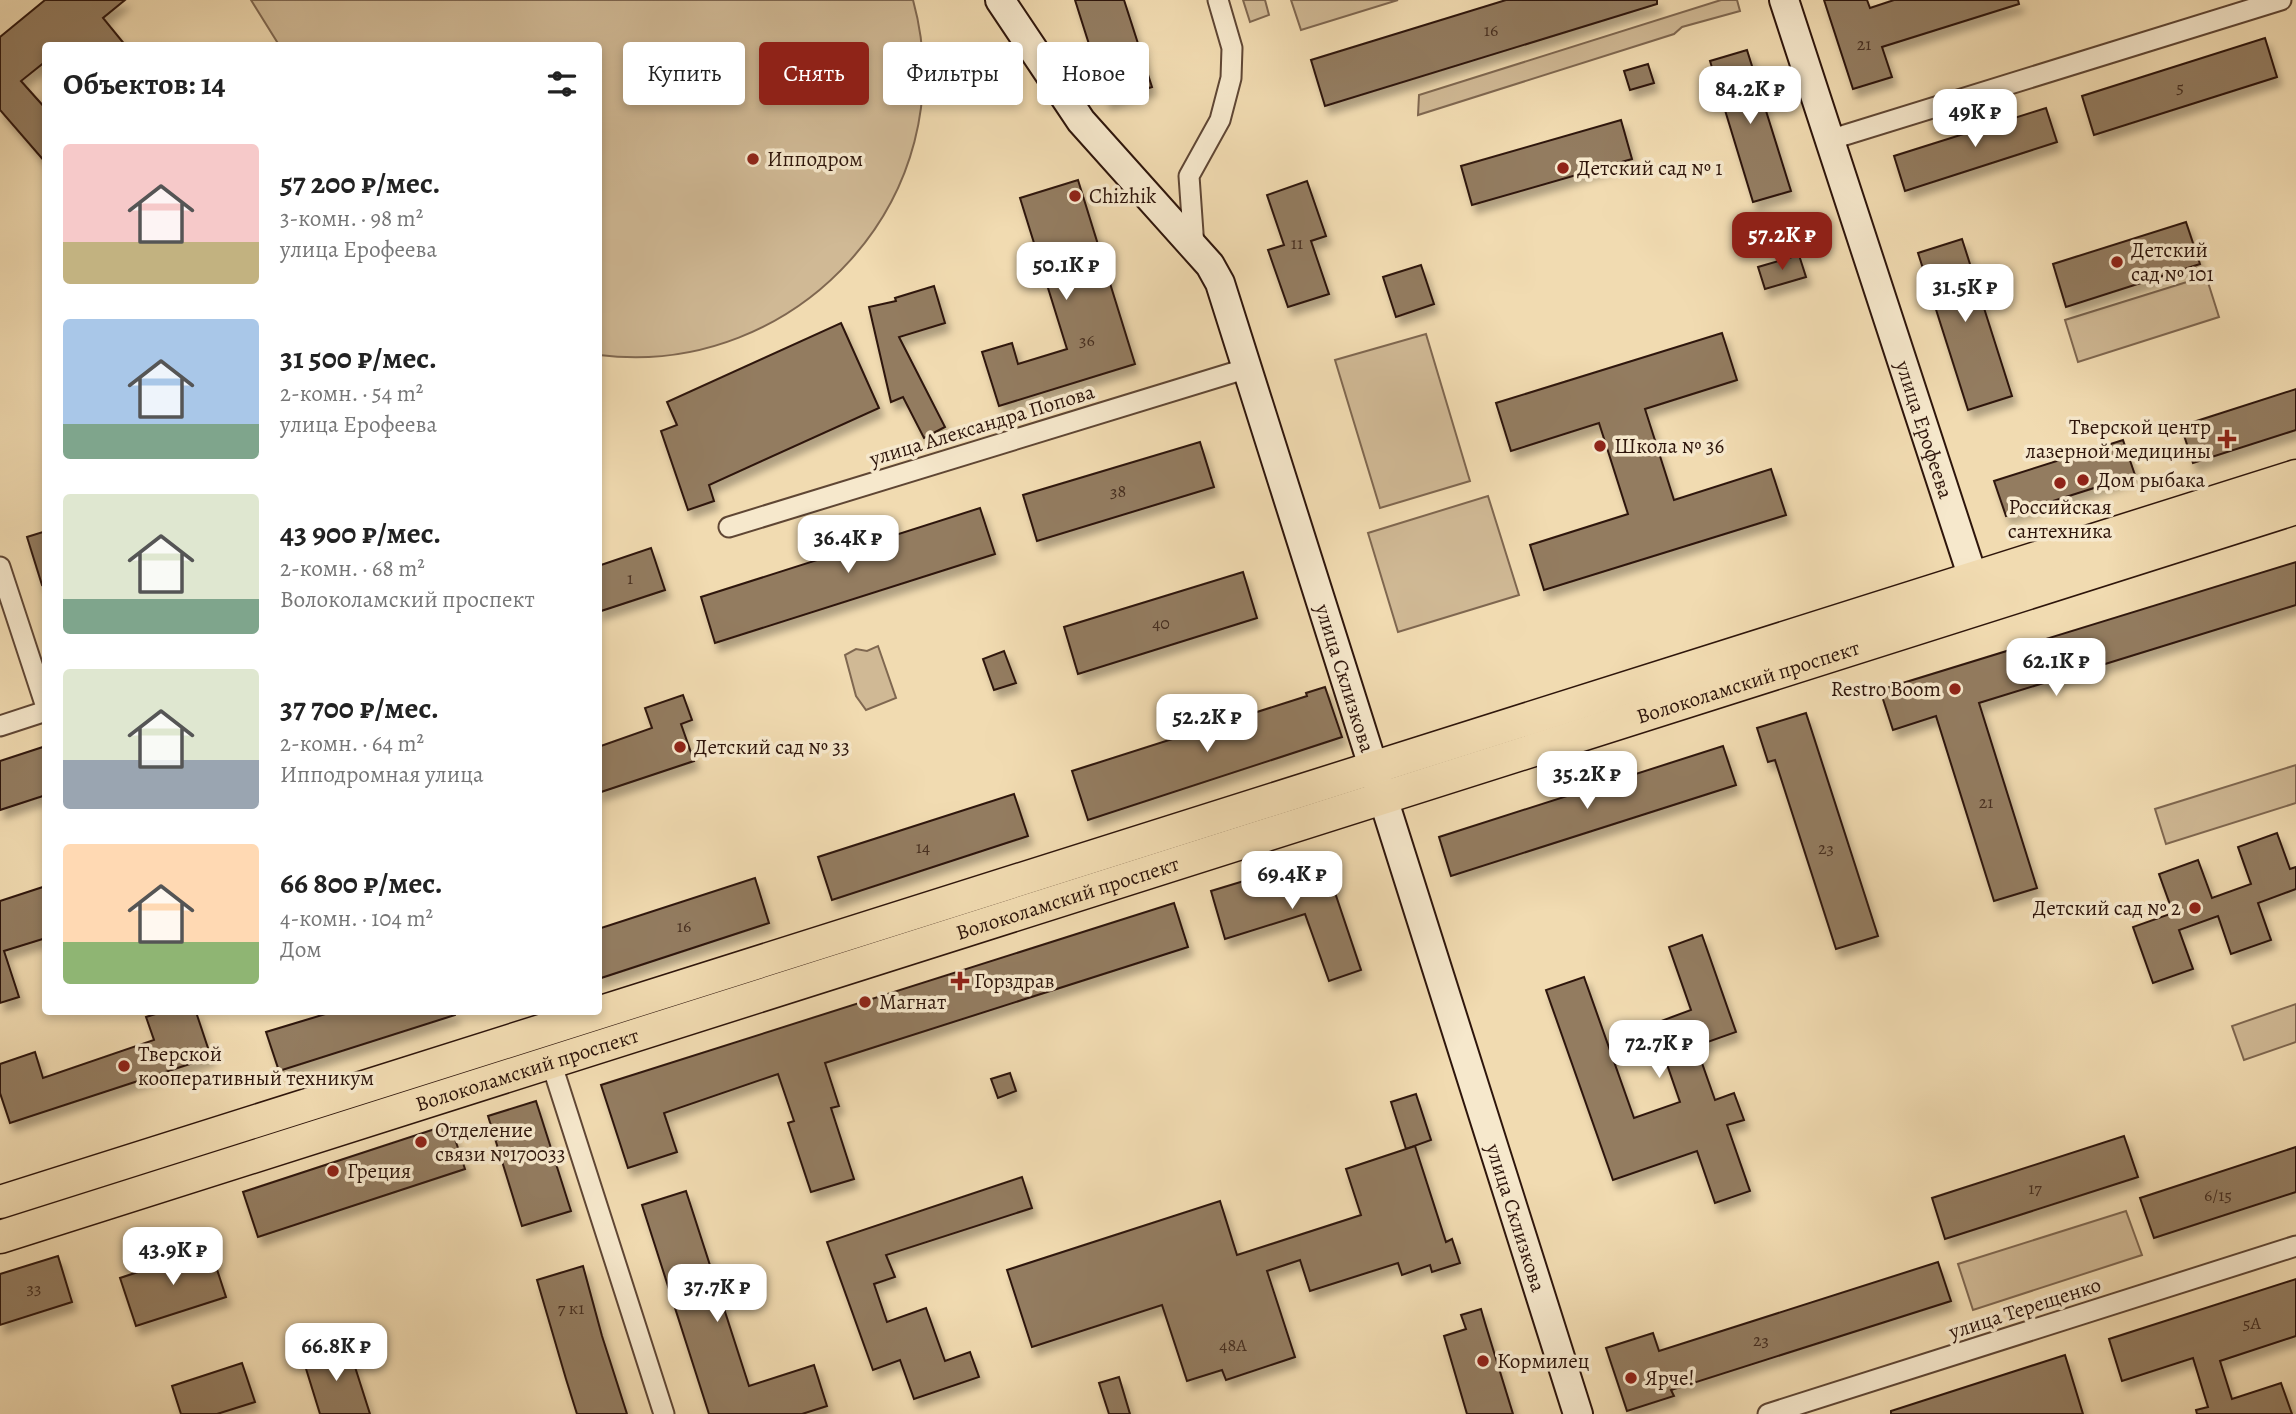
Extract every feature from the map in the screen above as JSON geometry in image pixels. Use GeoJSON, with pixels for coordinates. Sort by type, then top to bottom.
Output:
{"type":"FeatureCollection","features":[{"type":"Feature","properties":{"kind":"main road","name":"Волоколамский проспект"},"geometry":{"type":"LineString","coordinates":[[602,1002],[1373,768],[2296,476]]}},
{"type":"Feature","properties":{"kind":"main road","name":"Волоколамский проспект"},"geometry":{"type":"LineString","coordinates":[[0,1237],[2296,508]]}},
{"type":"Feature","properties":{"kind":"main road","name":"Волоколамский проспект"},"geometry":{"type":"LineString","coordinates":[[0,1202],[559,1015]]}},
{"type":"Feature","properties":{"kind":"street","name":"улица Склизкова"},"geometry":{"type":"LineString","coordinates":[[1000,0],[1081,121],[1194,247],[1220,283],[1578,1414]]}},
{"type":"Feature","properties":{"kind":"street"},"geometry":{"type":"LineString","coordinates":[[1194,247],[1189,176],[1220,120],[1231,78],[1232,48],[1218,0]]}},
{"type":"Feature","properties":{"kind":"street","name":"улица Ерофеева"},"geometry":{"type":"LineString","coordinates":[[1784,0],[1973,578]]}},
{"type":"Feature","properties":{"kind":"street"},"geometry":{"type":"LineString","coordinates":[[1829,139],[2281,0]]}},
{"type":"Feature","properties":{"kind":"street","name":"улица Александра Попова"},"geometry":{"type":"LineString","coordinates":[[729,527],[1248,368]]}},
{"type":"Feature","properties":{"kind":"street"},"geometry":{"type":"LineString","coordinates":[[0,567],[42,697]]}},
{"type":"Feature","properties":{"kind":"street"},"geometry":{"type":"LineString","coordinates":[[0,726],[42,710]]}},
{"type":"Feature","properties":{"kind":"street"},"geometry":{"type":"LineString","coordinates":[[551,1062],[664,1414]]}},
{"type":"Feature","properties":{"kind":"street","name":"улица Терещенко"},"geometry":{"type":"LineString","coordinates":[[1768,1414],[2296,1246]]}},
{"type":"Feature","properties":{"kind":"shaded area","name":"Ипподром"},"geometry":{"type":"Polygon","coordinates":[[[251,0],[913,0],[919,42],[883,42],[883,105],[919,105],[914,142],[889,205],[850,260],[799,305],[739,338],[671,355],[602,355],[602,42],[277,42],[251,0]]]}},
{"type":"Feature","properties":{"kind":"shaded area"},"geometry":{"type":"Polygon","coordinates":[[[1243,0],[1265,0],[1269,15],[1250,22],[1243,0]]]}},
{"type":"Feature","properties":{"kind":"shaded area"},"geometry":{"type":"Polygon","coordinates":[[[1291,0],[1398,0],[1301,30],[1291,0]]]}},
{"type":"Feature","properties":{"kind":"shaded area"},"geometry":{"type":"Polygon","coordinates":[[[1721,0],[1737,0],[1740,11],[1682,27],[1674,34],[1418,115],[1419,95],[1721,0]]]}},
{"type":"Feature","properties":{"kind":"shaded area"},"geometry":{"type":"Polygon","coordinates":[[[2206,276],[2219,317],[2078,362],[2065,320],[2206,276]]]}},
{"type":"Feature","properties":{"kind":"shaded area"},"geometry":{"type":"Polygon","coordinates":[[[1426,334],[1470,481],[1380,508],[1335,360],[1426,334]]]}},
{"type":"Feature","properties":{"kind":"shaded area"},"geometry":{"type":"Polygon","coordinates":[[[1488,496],[1519,595],[1398,632],[1368,533],[1488,496]]]}},
{"type":"Feature","properties":{"kind":"shaded area"},"geometry":{"type":"Polygon","coordinates":[[[878,646],[896,698],[866,710],[856,696],[845,655],[856,649],[867,651],[878,646]]]}},
{"type":"Feature","properties":{"kind":"shaded area"},"geometry":{"type":"Polygon","coordinates":[[[2296,765],[2296,803],[2166,844],[2155,809],[2296,765]]]}},
{"type":"Feature","properties":{"kind":"shaded area"},"geometry":{"type":"Polygon","coordinates":[[[2296,1004],[2296,1042],[2244,1060],[2232,1026],[2296,1004]]]}},
{"type":"Feature","properties":{"kind":"shaded area"},"geometry":{"type":"Polygon","coordinates":[[[2126,1211],[2142,1255],[1973,1310],[1958,1264],[2126,1211]]]}},
{"type":"Feature","properties":{"kind":"building"},"geometry":{"type":"Polygon","coordinates":[[[45,0],[125,0],[103,18],[123,42],[42,42],[42,64],[21,81],[42,105],[42,158],[0,110],[0,37],[45,0]]]}},
{"type":"Feature","properties":{"kind":"building"},"geometry":{"type":"Polygon","coordinates":[[[1075,0],[1124,0],[1138,42],[1088,42],[1075,0]]]}},
{"type":"Feature","properties":{"kind":"building"},"geometry":{"type":"Polygon","coordinates":[[[1506,0],[1657,0],[1657,4],[1325,106],[1311,60],[1506,0]]]}},
{"type":"Feature","properties":{"kind":"building"},"geometry":{"type":"Polygon","coordinates":[[[1824,0],[1867,0],[1870,8],[1894,0],[2018,0],[2019,4],[1882,47],[1892,77],[1853,89],[1824,0]]]}},
{"type":"Feature","properties":{"kind":"building"},"geometry":{"type":"Polygon","coordinates":[[[2265,38],[2277,77],[2094,135],[2082,96],[2265,38]]]}},
{"type":"Feature","properties":{"kind":"building"},"geometry":{"type":"Polygon","coordinates":[[[1747,50],[1791,191],[1753,202],[1710,61],[1747,50]]]}},
{"type":"Feature","properties":{"kind":"building"},"geometry":{"type":"Polygon","coordinates":[[[1648,64],[1654,83],[1630,90],[1624,71],[1648,64]]]}},
{"type":"Feature","properties":{"kind":"building"},"geometry":{"type":"Polygon","coordinates":[[[2046,108],[2057,142],[1905,191],[1894,156],[2046,108]]]}},
{"type":"Feature","properties":{"kind":"building"},"geometry":{"type":"Polygon","coordinates":[[[1621,120],[1632,159],[1472,205],[1461,166],[1621,120]]]}},
{"type":"Feature","properties":{"kind":"building"},"geometry":{"type":"Polygon","coordinates":[[[1078,180],[1135,364],[999,406],[982,352],[1012,343],[1018,364],[1067,349],[1020,198],[1078,180]]]}},
{"type":"Feature","properties":{"kind":"building"},"geometry":{"type":"Polygon","coordinates":[[[1307,181],[1326,236],[1311,241],[1329,294],[1288,307],[1268,250],[1284,245],[1267,195],[1307,181]]]}},
{"type":"Feature","properties":{"kind":"building"},"geometry":{"type":"Polygon","coordinates":[[[2186,222],[2200,264],[2066,307],[2053,264],[2186,222]]]}},
{"type":"Feature","properties":{"kind":"building"},"geometry":{"type":"Polygon","coordinates":[[[1962,239],[2012,396],[1968,410],[1918,253],[1962,239]]]}},
{"type":"Feature","properties":{"kind":"building"},"geometry":{"type":"Polygon","coordinates":[[[1799,255],[1806,277],[1765,289],[1758,267],[1799,255]]]}},
{"type":"Feature","properties":{"kind":"building"},"geometry":{"type":"Polygon","coordinates":[[[1421,265],[1434,304],[1396,317],[1383,277],[1421,265]]]}},
{"type":"Feature","properties":{"kind":"building"},"geometry":{"type":"Polygon","coordinates":[[[934,286],[945,323],[899,337],[945,427],[924,438],[903,397],[891,402],[869,307],[896,301],[895,298],[934,286]]]}},
{"type":"Feature","properties":{"kind":"building"},"geometry":{"type":"Polygon","coordinates":[[[841,323],[879,408],[709,485],[714,501],[688,510],[661,431],[677,425],[667,402],[841,323]]]}},
{"type":"Feature","properties":{"kind":"building"},"geometry":{"type":"Polygon","coordinates":[[[1722,333],[1737,380],[1645,409],[1674,500],[1771,469],[1786,515],[1544,590],[1530,545],[1628,514],[1599,423],[1511,451],[1496,403],[1722,333]]]}},
{"type":"Feature","properties":{"kind":"building"},"geometry":{"type":"Polygon","coordinates":[[[2296,389],[2296,430],[2193,463],[2181,426],[2296,389]]]}},
{"type":"Feature","properties":{"kind":"building"},"geometry":{"type":"Polygon","coordinates":[[[2123,440],[2135,475],[2006,516],[1994,481],[2123,440]]]}},
{"type":"Feature","properties":{"kind":"building"},"geometry":{"type":"Polygon","coordinates":[[[1200,442],[1214,487],[1037,541],[1023,495],[1200,442]]]}},
{"type":"Feature","properties":{"kind":"building"},"geometry":{"type":"Polygon","coordinates":[[[980,508],[995,554],[715,643],[701,597],[980,508]]]}},
{"type":"Feature","properties":{"kind":"building"},"geometry":{"type":"Polygon","coordinates":[[[42,532],[42,585],[27,537],[42,532]]]}},
{"type":"Feature","properties":{"kind":"building"},"geometry":{"type":"Polygon","coordinates":[[[651,548],[665,590],[602,611],[602,565],[651,548]]]}},
{"type":"Feature","properties":{"kind":"building"},"geometry":{"type":"Polygon","coordinates":[[[2296,562],[2296,605],[1979,703],[2037,888],[1994,901],[1936,716],[1893,730],[1880,690],[2296,562]]]}},
{"type":"Feature","properties":{"kind":"building"},"geometry":{"type":"Polygon","coordinates":[[[1243,572],[1257,618],[1078,674],[1064,627],[1243,572]]]}},
{"type":"Feature","properties":{"kind":"building"},"geometry":{"type":"Polygon","coordinates":[[[1004,651],[1016,683],[994,690],[983,659],[1004,651]]]}},
{"type":"Feature","properties":{"kind":"building"},"geometry":{"type":"Polygon","coordinates":[[[1325,687],[1342,737],[1088,820],[1072,771],[1307,696],[1306,693],[1325,687]]]}},
{"type":"Feature","properties":{"kind":"building"},"geometry":{"type":"Polygon","coordinates":[[[683,695],[692,720],[681,724],[694,761],[602,792],[602,746],[652,728],[645,708],[683,695]]]}},
{"type":"Feature","properties":{"kind":"building"},"geometry":{"type":"Polygon","coordinates":[[[1806,713],[1878,936],[1836,949],[1775,760],[1768,762],[1757,728],[1806,713]]]}},
{"type":"Feature","properties":{"kind":"building"},"geometry":{"type":"Polygon","coordinates":[[[1723,746],[1736,785],[1451,876],[1439,837],[1723,746]]]}},
{"type":"Feature","properties":{"kind":"building"},"geometry":{"type":"Polygon","coordinates":[[[42,747],[42,796],[0,810],[0,761],[42,747]]]}},
{"type":"Feature","properties":{"kind":"building"},"geometry":{"type":"Polygon","coordinates":[[[1014,794],[1028,836],[832,900],[818,857],[1014,794]]]}},
{"type":"Feature","properties":{"kind":"building"},"geometry":{"type":"Polygon","coordinates":[[[2277,833],[2290,869],[2296,867],[2296,889],[2258,903],[2271,940],[2231,954],[2218,916],[2179,930],[2193,969],[2153,983],[2133,927],[2173,913],[2159,874],[2198,860],[2212,898],[2251,884],[2238,847],[2277,833]]]}},
{"type":"Feature","properties":{"kind":"building"},"geometry":{"type":"Polygon","coordinates":[[[1323,857],[1361,970],[1329,981],[1305,914],[1225,939],[1211,891],[1323,857]]]}},
{"type":"Feature","properties":{"kind":"building"},"geometry":{"type":"Polygon","coordinates":[[[755,878],[769,923],[602,978],[602,928],[755,878]]]}},
{"type":"Feature","properties":{"kind":"building"},"geometry":{"type":"Polygon","coordinates":[[[42,887],[42,939],[4,951],[19,997],[0,1003],[0,901],[42,887]]]}},
{"type":"Feature","properties":{"kind":"building"},"geometry":{"type":"Polygon","coordinates":[[[1174,903],[1188,947],[825,1063],[839,1106],[831,1108],[854,1179],[811,1192],[788,1123],[794,1121],[778,1074],[664,1113],[677,1152],[628,1168],[601,1085],[1174,903]]]}},
{"type":"Feature","properties":{"kind":"building"},"geometry":{"type":"Polygon","coordinates":[[[1702,935],[1736,1032],[1696,1046],[1715,1100],[1734,1093],[1744,1120],[1727,1125],[1750,1191],[1715,1203],[1697,1151],[1613,1180],[1546,990],[1584,977],[1634,1118],[1680,1102],[1653,1024],[1691,1010],[1669,947],[1702,935]]]}},
{"type":"Feature","properties":{"kind":"building"},"geometry":{"type":"Polygon","coordinates":[[[197,1015],[211,1057],[10,1123],[0,1093],[0,1064],[35,1052],[43,1078],[154,1040],[146,1017],[197,1015]]]}},
{"type":"Feature","properties":{"kind":"building"},"geometry":{"type":"Polygon","coordinates":[[[322,1015],[455,1015],[279,1071],[266,1032],[322,1015]]]}},
{"type":"Feature","properties":{"kind":"building"},"geometry":{"type":"Polygon","coordinates":[[[1010,1073],[1016,1091],[998,1098],[991,1079],[1010,1073]]]}},
{"type":"Feature","properties":{"kind":"building"},"geometry":{"type":"Polygon","coordinates":[[[1416,1094],[1431,1140],[1406,1149],[1391,1102],[1416,1094]]]}},
{"type":"Feature","properties":{"kind":"building"},"geometry":{"type":"Polygon","coordinates":[[[536,1101],[571,1211],[522,1226],[488,1116],[536,1101]]]}},
{"type":"Feature","properties":{"kind":"building"},"geometry":{"type":"Polygon","coordinates":[[[450,1124],[465,1169],[258,1237],[243,1192],[450,1124]]]}},
{"type":"Feature","properties":{"kind":"building"},"geometry":{"type":"Polygon","coordinates":[[[2124,1136],[2138,1177],[1945,1239],[1932,1198],[2124,1136]]]}},
{"type":"Feature","properties":{"kind":"building"},"geometry":{"type":"Polygon","coordinates":[[[1415,1146],[1446,1242],[1452,1239],[1460,1263],[1432,1272],[1430,1265],[1402,1275],[1398,1263],[1310,1291],[1300,1260],[1267,1271],[1295,1357],[1226,1380],[1222,1370],[1187,1381],[1162,1305],[1032,1347],[1007,1270],[1220,1201],[1237,1255],[1361,1215],[1346,1169],[1415,1146]]]}},
{"type":"Feature","properties":{"kind":"building"},"geometry":{"type":"Polygon","coordinates":[[[2296,1147],[2296,1192],[2154,1238],[2140,1198],[2296,1147]]]}},
{"type":"Feature","properties":{"kind":"building"},"geometry":{"type":"Polygon","coordinates":[[[1022,1177],[1032,1208],[886,1255],[895,1277],[874,1284],[887,1322],[926,1308],[945,1361],[970,1352],[979,1377],[914,1399],[900,1360],[873,1370],[827,1242],[1022,1177]]]}},
{"type":"Feature","properties":{"kind":"building"},"geometry":{"type":"Polygon","coordinates":[[[686,1191],[749,1386],[814,1365],[827,1406],[802,1414],[709,1414],[642,1205],[686,1191]]]}},
{"type":"Feature","properties":{"kind":"building"},"geometry":{"type":"Polygon","coordinates":[[[210,1248],[226,1297],[136,1326],[120,1278],[210,1248]]]}},
{"type":"Feature","properties":{"kind":"building"},"geometry":{"type":"Polygon","coordinates":[[[58,1256],[72,1302],[0,1325],[0,1274],[58,1256]]]}},
{"type":"Feature","properties":{"kind":"building"},"geometry":{"type":"Polygon","coordinates":[[[1938,1262],[1951,1301],[1671,1390],[1674,1396],[1627,1411],[1606,1348],[1653,1333],[1659,1351],[1938,1262]]]}},
{"type":"Feature","properties":{"kind":"building"},"geometry":{"type":"Polygon","coordinates":[[[583,1266],[627,1414],[577,1414],[566,1379],[537,1280],[583,1266]]]}},
{"type":"Feature","properties":{"kind":"building"},"geometry":{"type":"Polygon","coordinates":[[[2296,1279],[2296,1336],[2220,1361],[2232,1399],[2281,1383],[2292,1414],[2197,1414],[2196,1410],[2208,1407],[2193,1358],[2122,1381],[2109,1339],[2296,1279]]]}},
{"type":"Feature","properties":{"kind":"building"},"geometry":{"type":"Polygon","coordinates":[[[1481,1309],[1513,1414],[1467,1414],[1444,1336],[1466,1329],[1461,1315],[1481,1309]]]}},
{"type":"Feature","properties":{"kind":"building"},"geometry":{"type":"Polygon","coordinates":[[[348,1345],[370,1414],[320,1414],[303,1359],[348,1345]]]}},
{"type":"Feature","properties":{"kind":"building"},"geometry":{"type":"Polygon","coordinates":[[[2065,1355],[2083,1414],[1891,1414],[1891,1411],[2065,1355]]]}},
{"type":"Feature","properties":{"kind":"building"},"geometry":{"type":"Polygon","coordinates":[[[242,1363],[255,1402],[217,1414],[181,1414],[172,1386],[242,1363]]]}},
{"type":"Feature","properties":{"kind":"building"},"geometry":{"type":"Polygon","coordinates":[[[1119,1377],[1130,1414],[1109,1414],[1099,1383],[1119,1377]]]}},
{"type":"Feature","properties":{"kind":"place","name":"Ипподром"},"geometry":{"type":"Point","coordinates":[753,159]}},
{"type":"Feature","properties":{"kind":"place","name":"Детский сад № 1"},"geometry":{"type":"Point","coordinates":[1563,168]}},
{"type":"Feature","properties":{"kind":"place","name":"Chizhik"},"geometry":{"type":"Point","coordinates":[1075,196]}},
{"type":"Feature","properties":{"kind":"place","name":"Детский сад № 101"},"geometry":{"type":"Point","coordinates":[2117,262]}},
{"type":"Feature","properties":{"kind":"place","name":"Тверской центр лазерной медицины"},"geometry":{"type":"Point","coordinates":[2227,439]}},
{"type":"Feature","properties":{"kind":"place","name":"Школа № 36"},"geometry":{"type":"Point","coordinates":[1600,446]}},
{"type":"Feature","properties":{"kind":"place","name":"Дом рыбака"},"geometry":{"type":"Point","coordinates":[2083,480]}},
{"type":"Feature","properties":{"kind":"place","name":"Российская сантехника"},"geometry":{"type":"Point","coordinates":[2060,483]}},
{"type":"Feature","properties":{"kind":"place","name":"Restro Boom"},"geometry":{"type":"Point","coordinates":[1955,689]}},
{"type":"Feature","properties":{"kind":"place","name":"Детский сад № 33"},"geometry":{"type":"Point","coordinates":[680,747]}},
{"type":"Feature","properties":{"kind":"place","name":"Детский сад № 2"},"geometry":{"type":"Point","coordinates":[2195,908]}},
{"type":"Feature","properties":{"kind":"place","name":"Горздрав"},"geometry":{"type":"Point","coordinates":[960,981]}},
{"type":"Feature","properties":{"kind":"place","name":"Магнат"},"geometry":{"type":"Point","coordinates":[865,1002]}},
{"type":"Feature","properties":{"kind":"place","name":"Тверской кооперативный техникум"},"geometry":{"type":"Point","coordinates":[124,1066]}},
{"type":"Feature","properties":{"kind":"place","name":"Отделение связи №170033"},"geometry":{"type":"Point","coordinates":[421,1142]}},
{"type":"Feature","properties":{"kind":"place","name":"Греция"},"geometry":{"type":"Point","coordinates":[333,1171]}},
{"type":"Feature","properties":{"kind":"place","name":"Кормилец"},"geometry":{"type":"Point","coordinates":[1483,1361]}},
{"type":"Feature","properties":{"kind":"place","name":"Ярче!"},"geometry":{"type":"Point","coordinates":[1631,1378]}}]}
